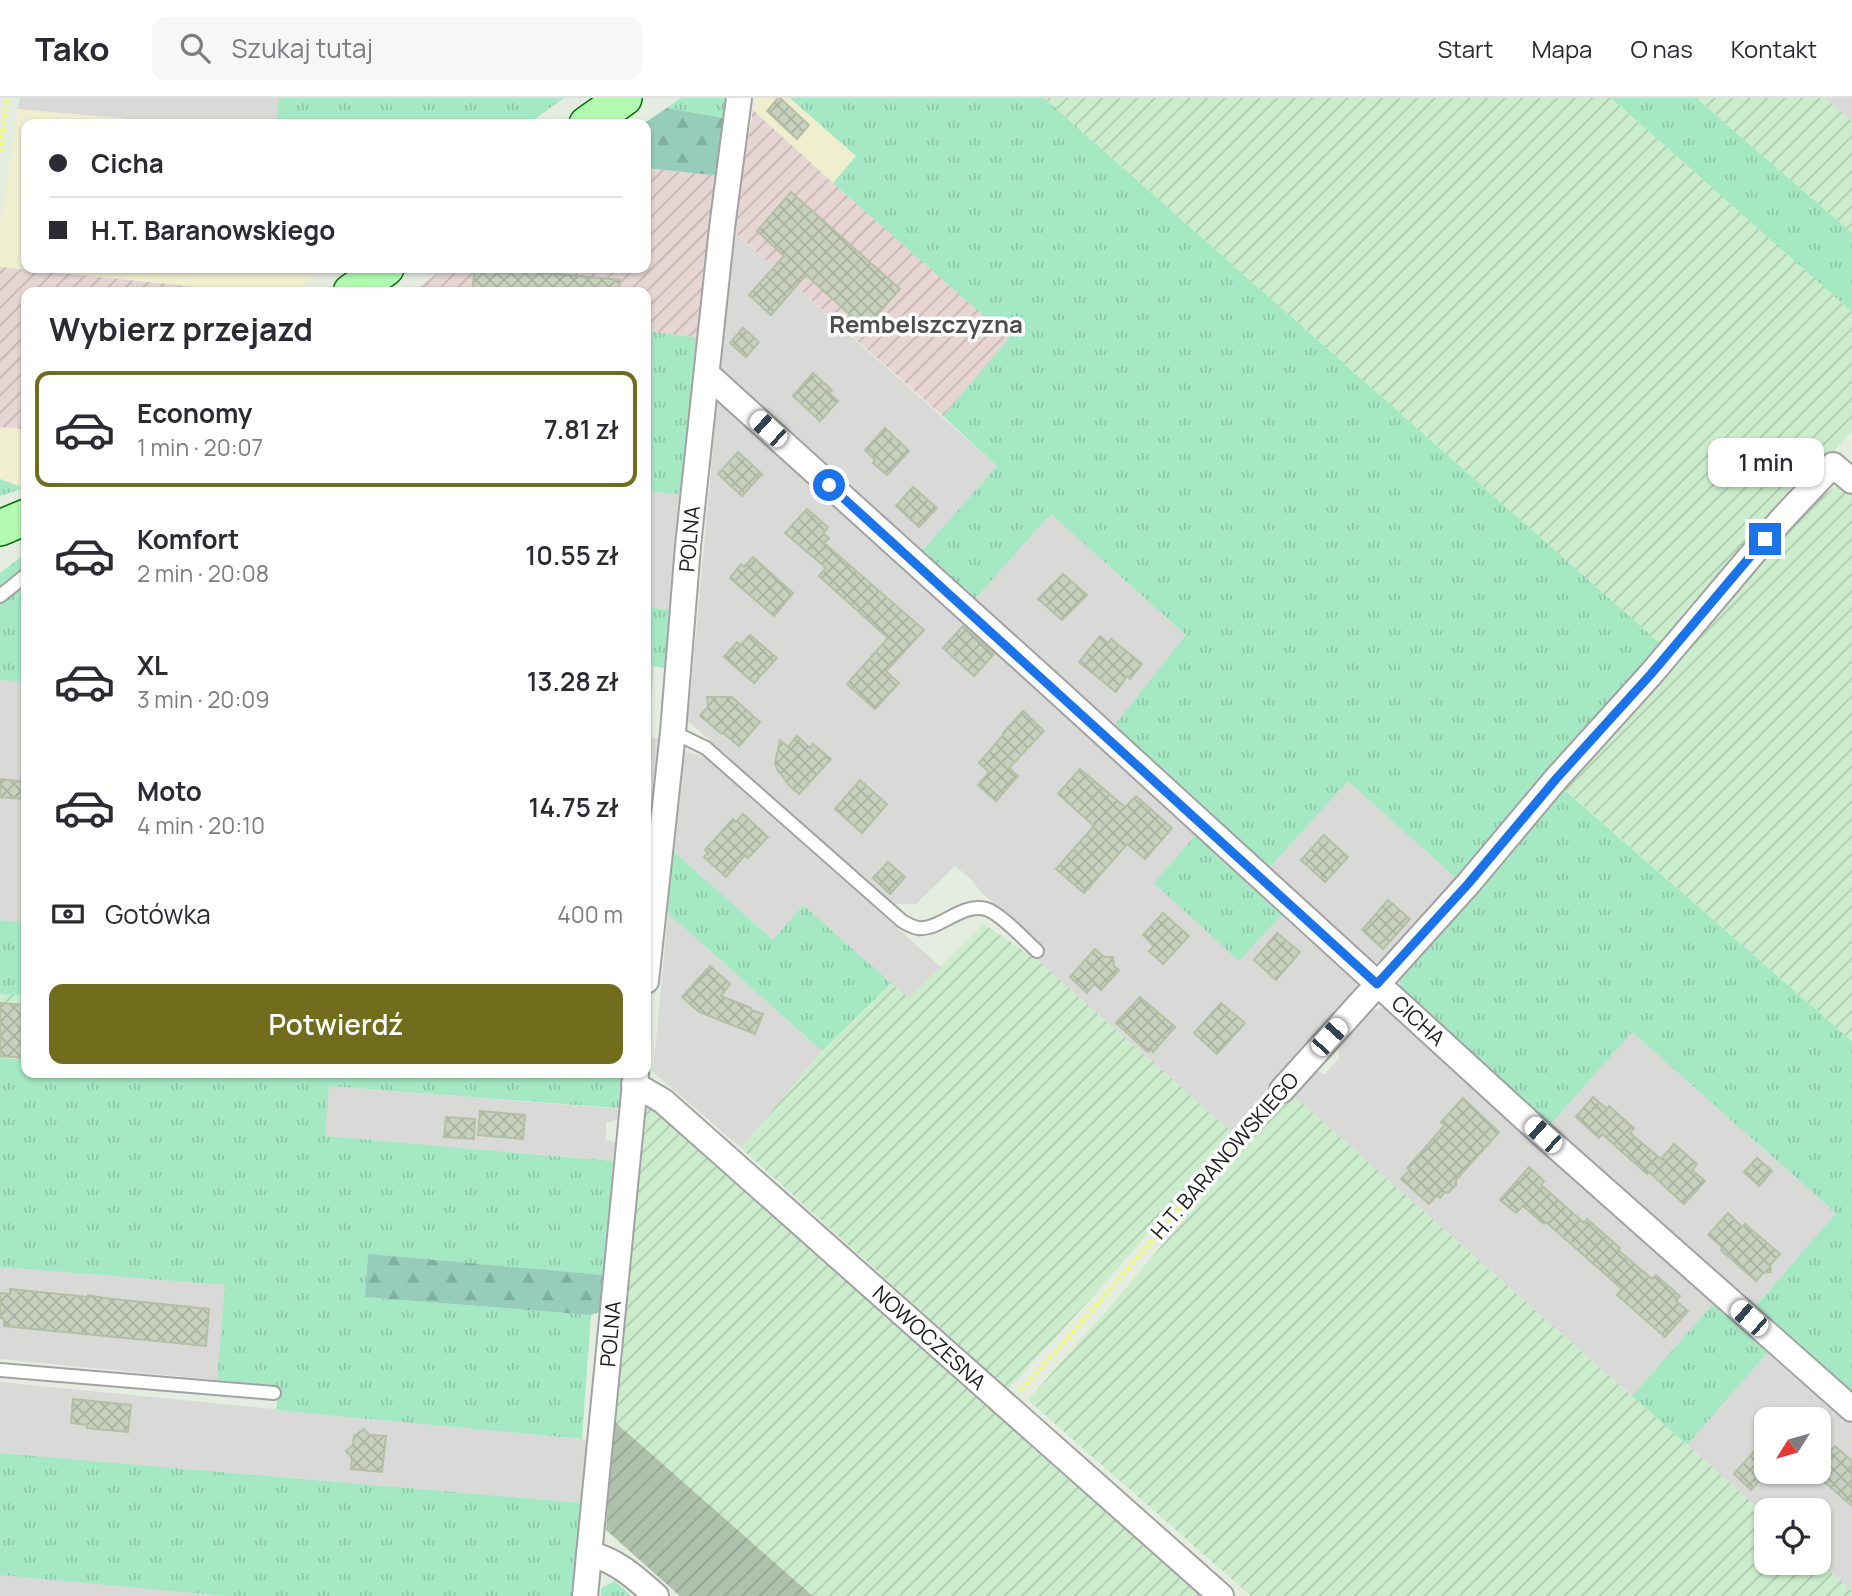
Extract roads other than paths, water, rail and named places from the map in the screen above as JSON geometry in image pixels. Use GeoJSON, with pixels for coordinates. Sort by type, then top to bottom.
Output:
{"type":"FeatureCollection","features":[{"type":"Feature","properties":{"kind":"main road"},"geometry":{"type":"LineString","coordinates":[[594,119],[624,98]]}},
{"type":"Feature","properties":{"kind":"main road"},"geometry":{"type":"LineString","coordinates":[[358,287],[379,273]]}},
{"type":"Feature","properties":{"kind":"main road"},"geometry":{"type":"LineString","coordinates":[[0,528],[21,519]]}},
{"type":"Feature","properties":{"kind":"street","name":"POLNA"},"geometry":{"type":"LineString","coordinates":[[651,935],[673,732],[688,546],[738,98]]}},
{"type":"Feature","properties":{"kind":"street","name":"CICHA"},"geometry":{"type":"LineString","coordinates":[[707,374],[1543,1135],[1852,1409]]}},
{"type":"Feature","properties":{"kind":"street","name":"H.T. BARANOWSKIEGO"},"geometry":{"type":"LineString","coordinates":[[1282,1090],[1468,884],[1783,518],[1833,465],[1852,481]]}},
{"type":"Feature","properties":{"kind":"street","name":"POLNA"},"geometry":{"type":"LineString","coordinates":[[584,1596],[635,1079]]}},
{"type":"Feature","properties":{"kind":"street","name":"NOWOCZESNA"},"geometry":{"type":"LineString","coordinates":[[635,1079],[1222,1596]]}},
{"type":"Feature","properties":{"kind":"street"},"geometry":{"type":"LineString","coordinates":[[589,1554],[611,1561],[656,1596]]}},
{"type":"Feature","properties":{"kind":"lane"},"geometry":{"type":"LineString","coordinates":[[0,596],[21,579]]}},
{"type":"Feature","properties":{"kind":"lane"},"geometry":{"type":"LineString","coordinates":[[673,732],[706,748],[902,921],[916,928],[928,927],[957,913],[982,908],[995,914],[1037,951]]}},
{"type":"Feature","properties":{"kind":"lane"},"geometry":{"type":"LineString","coordinates":[[0,1370],[274,1393]]}},
{"type":"Feature","properties":{"kind":"district","name":"Rembelszczyzna"},"geometry":{"type":"Point","coordinates":[926,325]}}]}
